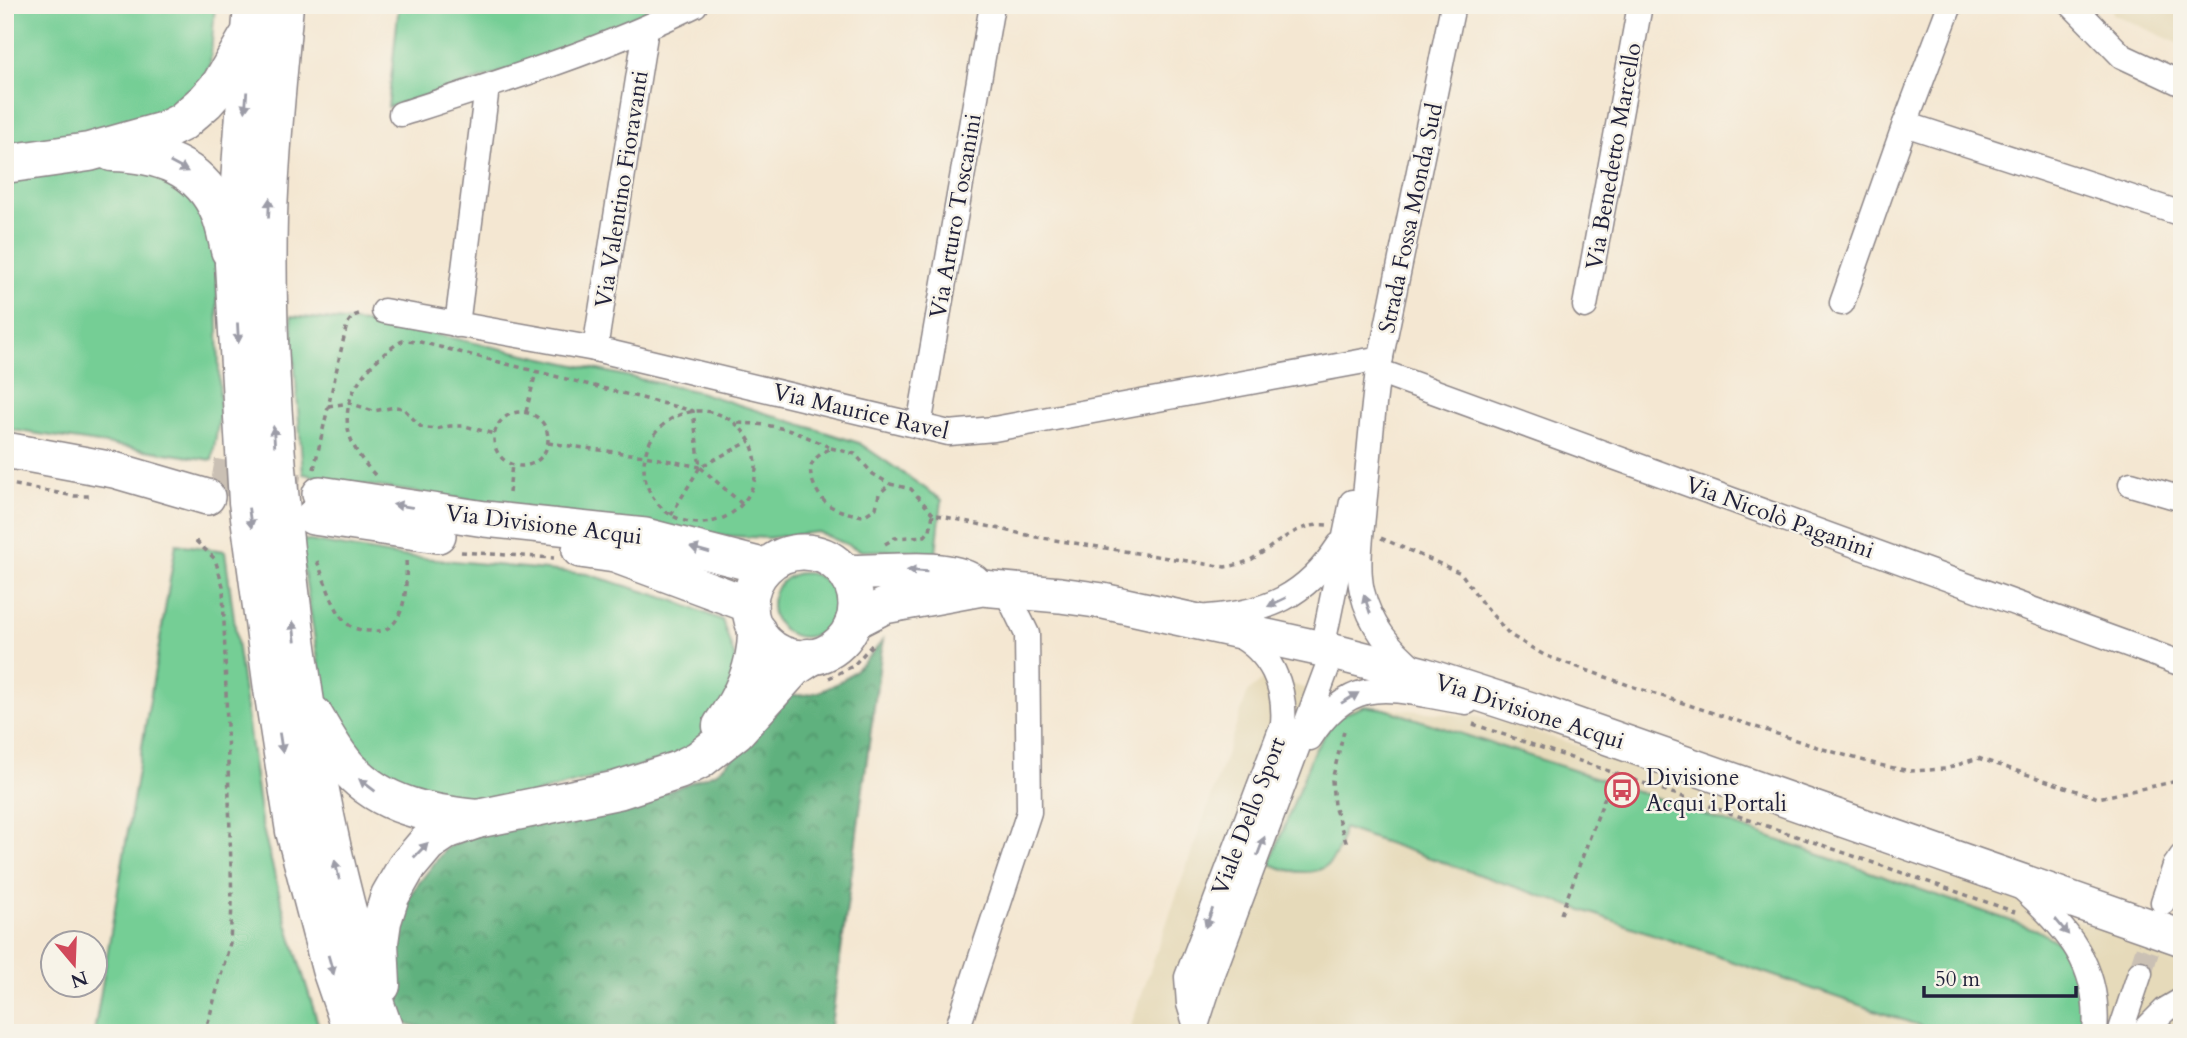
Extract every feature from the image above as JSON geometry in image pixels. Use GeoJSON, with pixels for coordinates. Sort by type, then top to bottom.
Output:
{"type":"FeatureCollection","features":[{"type":"Feature","properties":{"kind":"highway"},"geometry":{"type":"LineString","coordinates":[[284,5],[268,215],[270,363],[285,552],[303,698],[325,819],[358,953],[374,1032]]}},
{"type":"Feature","properties":{"kind":"highway"},"geometry":{"type":"LineString","coordinates":[[251,20],[234,264],[248,502],[295,831],[331,969],[374,1032]]}},
{"type":"Feature","properties":{"kind":"highway"},"geometry":{"type":"LineString","coordinates":[[5,164],[89,152],[164,131],[182,122],[221,84],[251,20]]}},
{"type":"Feature","properties":{"kind":"highway"},"geometry":{"type":"LineString","coordinates":[[89,152],[127,153],[159,158],[177,164],[190,173],[219,211],[234,264]]}},
{"type":"Feature","properties":{"kind":"highway"},"geometry":{"type":"LineString","coordinates":[[699,760],[745,689],[754,660],[753,618]]}},
{"type":"Feature","properties":{"kind":"highway"},"geometry":{"type":"LineString","coordinates":[[374,1032],[382,921],[390,896],[406,868],[427,843],[448,829],[477,819],[618,790],[679,770],[699,760],[736,731],[793,668],[808,658]]}},
{"type":"Feature","properties":{"kind":"highway"},"geometry":{"type":"LineString","coordinates":[[303,698],[336,753],[349,770],[368,786],[385,797],[419,810],[477,819]]}},
{"type":"Feature","properties":{"kind":"main road"},"geometry":{"type":"LineString","coordinates":[[5,450],[210,486]]}},
{"type":"Feature","properties":{"kind":"main road","name":"Via Divisione Acqui"},"geometry":{"type":"LineString","coordinates":[[315,508],[485,519],[645,536],[766,567]]}},
{"type":"Feature","properties":{"kind":"main road","name":"Via Divisione Acqui"},"geometry":{"type":"LineString","coordinates":[[315,508],[421,533],[615,555],[753,618]]}},
{"type":"Feature","properties":{"kind":"main road"},"geometry":{"type":"LineString","coordinates":[[806,552],[830,559],[845,572],[853,586],[855,597],[853,622],[844,638],[835,647],[808,658],[789,656],[773,649],[753,618],[755,581],[766,567],[779,558],[806,552]]}},
{"type":"Feature","properties":{"kind":"main road","name":"Via Divisione Acqui"},"geometry":{"type":"LineString","coordinates":[[845,572],[933,572],[964,576],[992,590]]}},
{"type":"Feature","properties":{"kind":"main road","name":"Via Divisione Acqui"},"geometry":{"type":"LineString","coordinates":[[853,622],[884,606],[992,590],[1104,601],[1327,651],[1423,676],[1534,711],[2013,879],[2151,913],[2177,951]]}},
{"type":"Feature","properties":{"kind":"street"},"geometry":{"type":"LineString","coordinates":[[401,114],[487,87],[646,29],[695,5]]}},
{"type":"Feature","properties":{"kind":"street","name":"Via Arturo Toscanini"},"geometry":{"type":"LineString","coordinates":[[919,426],[992,5]]}},
{"type":"Feature","properties":{"kind":"street","name":"Strada Fossa Monda Sud"},"geometry":{"type":"LineString","coordinates":[[1327,651],[1379,364],[1453,5]]}},
{"type":"Feature","properties":{"kind":"street","name":"Via Benedetto Marcello"},"geometry":{"type":"LineString","coordinates":[[1585,306],[1640,5]]}},
{"type":"Feature","properties":{"kind":"street"},"geometry":{"type":"LineString","coordinates":[[1842,303],[1950,5]]}},
{"type":"Feature","properties":{"kind":"street"},"geometry":{"type":"LineString","coordinates":[[2072,5],[2122,56],[2182,84]]}},
{"type":"Feature","properties":{"kind":"street","name":"Via Valentino Fioravanti"},"geometry":{"type":"LineString","coordinates":[[595,349],[646,29]]}},
{"type":"Feature","properties":{"kind":"street"},"geometry":{"type":"LineString","coordinates":[[457,325],[487,87]]}},
{"type":"Feature","properties":{"kind":"street"},"geometry":{"type":"LineString","coordinates":[[1905,124],[2182,214]]}},
{"type":"Feature","properties":{"kind":"street","name":"Via Maurice Ravel"},"geometry":{"type":"LineString","coordinates":[[384,312],[595,349],[949,433],[974,432],[1379,364]]}},
{"type":"Feature","properties":{"kind":"street","name":"Via Nicolò Paganini"},"geometry":{"type":"LineString","coordinates":[[1379,364],[2182,664]]}},
{"type":"Feature","properties":{"kind":"street"},"geometry":{"type":"LineString","coordinates":[[2131,484],[2182,499]]}},
{"type":"Feature","properties":{"kind":"street"},"geometry":{"type":"LineString","coordinates":[[1176,617],[1236,614],[1274,604],[1313,578],[1350,532]]}},
{"type":"Feature","properties":{"kind":"street","name":"Strada Fossa Monda Sud"},"geometry":{"type":"LineString","coordinates":[[1350,532],[1362,590],[1382,638],[1423,676]]}},
{"type":"Feature","properties":{"kind":"street"},"geometry":{"type":"LineString","coordinates":[[956,1033],[1029,812],[1027,634],[1008,595],[992,590]]}},
{"type":"Feature","properties":{"kind":"street"},"geometry":{"type":"LineString","coordinates":[[1027,634],[1039,613],[1060,595]]}},
{"type":"Feature","properties":{"kind":"street","name":"Viale Dello Sport"},"geometry":{"type":"LineString","coordinates":[[1197,1029],[1188,997],[1186,977],[1278,741],[1284,711],[1274,669],[1269,660],[1247,640],[1223,627]]}},
{"type":"Feature","properties":{"kind":"street","name":"Viale Dello Sport"},"geometry":{"type":"LineString","coordinates":[[1197,1029],[1212,976],[1291,768],[1327,651]]}},
{"type":"Feature","properties":{"kind":"street","name":"Viale Dello Sport"},"geometry":{"type":"LineString","coordinates":[[1291,768],[1323,719],[1350,697],[1372,689],[1398,690],[1534,711]]}},
{"type":"Feature","properties":{"kind":"street"},"geometry":{"type":"LineString","coordinates":[[2182,856],[2151,913],[2182,930]]}},
{"type":"Feature","properties":{"kind":"street"},"geometry":{"type":"LineString","coordinates":[[2013,879],[2066,931],[2079,952],[2094,992],[2095,1033]]}},
{"type":"Feature","properties":{"kind":"street"},"geometry":{"type":"LineString","coordinates":[[2120,1033],[2140,973]]}},
{"type":"Feature","properties":{"kind":"street"},"geometry":{"type":"LineString","coordinates":[[2142,1033],[2165,1010],[2182,1000]]}},
{"type":"Feature","properties":{"kind":"path"},"geometry":{"type":"LineString","coordinates":[[384,312],[367,311],[353,316],[347,324],[328,406],[315,508],[339,612],[349,625],[376,632],[395,622],[402,609],[406,589],[406,558]]}},
{"type":"Feature","properties":{"kind":"path"},"geometry":{"type":"LineString","coordinates":[[376,476],[365,464],[351,440],[348,424],[350,403],[356,385],[371,365],[402,341],[420,342],[693,411],[708,411],[723,415],[736,423],[750,441],[757,462],[756,478],[751,492],[742,504],[731,514],[709,522],[687,521],[672,515],[659,514]]}},
{"type":"Feature","properties":{"kind":"path"},"geometry":{"type":"LineString","coordinates":[[526,412],[536,372]]}},
{"type":"Feature","properties":{"kind":"path"},"geometry":{"type":"LineString","coordinates":[[328,406],[350,403],[373,411],[403,408],[421,427],[436,429],[465,426],[494,434]]}},
{"type":"Feature","properties":{"kind":"path"},"geometry":{"type":"LineString","coordinates":[[672,515],[654,498],[648,487],[645,456],[652,438],[660,428],[670,420],[693,411]]}},
{"type":"Feature","properties":{"kind":"path"},"geometry":{"type":"LineString","coordinates":[[693,411],[700,467]]}},
{"type":"Feature","properties":{"kind":"path"},"geometry":{"type":"LineString","coordinates":[[526,412],[543,423],[548,443],[535,462],[512,464],[498,452],[494,434],[500,421],[512,413],[526,412]]}},
{"type":"Feature","properties":{"kind":"path"},"geometry":{"type":"LineString","coordinates":[[736,423],[767,424],[799,432],[831,447],[855,454],[873,474],[890,484],[911,489],[933,514],[1036,537],[1226,567],[1243,564],[1256,557],[1292,531],[1322,524],[1350,532],[1461,573],[1482,603],[1510,635],[1544,655],[1631,686],[1879,765],[1910,771],[1945,769],[1978,758],[2098,797],[2182,780]]}},
{"type":"Feature","properties":{"kind":"path"},"geometry":{"type":"LineString","coordinates":[[672,515],[700,467],[750,441]]}},
{"type":"Feature","properties":{"kind":"path"},"geometry":{"type":"LineString","coordinates":[[548,443],[645,456],[700,467],[742,504]]}},
{"type":"Feature","properties":{"kind":"path"},"geometry":{"type":"LineString","coordinates":[[831,447],[818,455],[810,467],[812,480],[827,505],[849,514],[863,516],[876,508],[879,494],[890,484]]}},
{"type":"Feature","properties":{"kind":"path"},"geometry":{"type":"LineString","coordinates":[[508,500],[512,464]]}},
{"type":"Feature","properties":{"kind":"path"},"geometry":{"type":"LineString","coordinates":[[878,549],[895,538],[925,536],[930,530],[933,514]]}},
{"type":"Feature","properties":{"kind":"path"},"geometry":{"type":"LineString","coordinates":[[196,541],[215,559],[223,586],[232,847],[230,943],[205,1033]]}},
{"type":"Feature","properties":{"kind":"path"},"geometry":{"type":"LineString","coordinates":[[1345,729],[1332,780],[1334,806],[1347,845]]}},
{"type":"Feature","properties":{"kind":"path"},"geometry":{"type":"LineString","coordinates":[[1561,914],[1614,773],[2018,913]]}},
{"type":"Feature","properties":{"kind":"path"},"geometry":{"type":"LineString","coordinates":[[2177,951],[2182,970]]}},
{"type":"Feature","properties":{"kind":"shaded area"},"geometry":{"type":"Polygon","coordinates":[[[2112,5],[2182,5],[2182,45],[2113,14],[2112,5]]]}},
{"type":"Feature","properties":{"kind":"shaded area"},"geometry":{"type":"Polygon","coordinates":[[[1266,677],[1365,706],[1491,718],[1570,743],[2182,957],[2182,1033],[1128,1033],[1248,692],[1266,677]]]}},
{"type":"Feature","properties":{"kind":"green space"},"geometry":{"type":"Polygon","coordinates":[[[5,5],[215,5],[210,66],[201,85],[179,103],[145,124],[5,153],[5,5]]]}},
{"type":"Feature","properties":{"kind":"green space"},"geometry":{"type":"Polygon","coordinates":[[[399,5],[672,5],[494,75],[388,107],[399,5]]]}},
{"type":"Feature","properties":{"kind":"green space"},"geometry":{"type":"Polygon","coordinates":[[[102,166],[139,166],[188,186],[216,243],[220,413],[212,460],[5,429],[5,180],[102,166]]]}},
{"type":"Feature","properties":{"kind":"green space"},"geometry":{"type":"Polygon","coordinates":[[[291,316],[397,326],[699,392],[859,443],[942,500],[936,553],[862,551],[818,532],[768,538],[712,535],[303,474],[291,316]]]}},
{"type":"Feature","properties":{"kind":"green space"},"geometry":{"type":"Polygon","coordinates":[[[299,539],[392,555],[587,574],[672,600],[722,620],[736,661],[723,711],[688,753],[483,807],[375,781],[327,717],[299,539]]]}},
{"type":"Feature","properties":{"kind":"green space"},"geometry":{"type":"Polygon","coordinates":[[[176,544],[225,551],[261,821],[286,920],[321,1033],[94,1033],[100,1000],[108,1000],[108,950],[176,544]]]}},
{"type":"Feature","properties":{"kind":"green space"},"geometry":{"type":"Polygon","coordinates":[[[804,573],[827,582],[836,605],[827,628],[804,637],[781,628],[772,605],[781,582],[804,573]]]}},
{"type":"Feature","properties":{"kind":"green space"},"geometry":{"type":"Polygon","coordinates":[[[883,640],[830,1033],[444,1033],[404,1023],[387,949],[393,917],[446,848],[475,835],[656,796],[717,772],[749,743],[790,695],[818,692],[843,680],[865,661],[883,640]]]}},
{"type":"Feature","properties":{"kind":"green space"},"geometry":{"type":"Polygon","coordinates":[[[1365,706],[1385,709],[1610,782],[2037,930],[2059,943],[2077,972],[2089,1033],[1941,1033],[1343,828],[1335,856],[1321,869],[1301,872],[1270,864],[1313,753],[1336,717],[1365,706]]]}},
{"type":"Feature","properties":{"kind":"tunnel"},"geometry":{"type":"LineString","coordinates":[[212,476],[320,494]]}},
{"type":"Feature","properties":{"kind":"tunnel"},"geometry":{"type":"LineString","coordinates":[[2140,973],[2159,914]]}},
{"type":"Feature","properties":{"kind":"place","name":"Divisione Acqui i Portali"},"geometry":{"type":"Point","coordinates":[1622,790]}}]}
